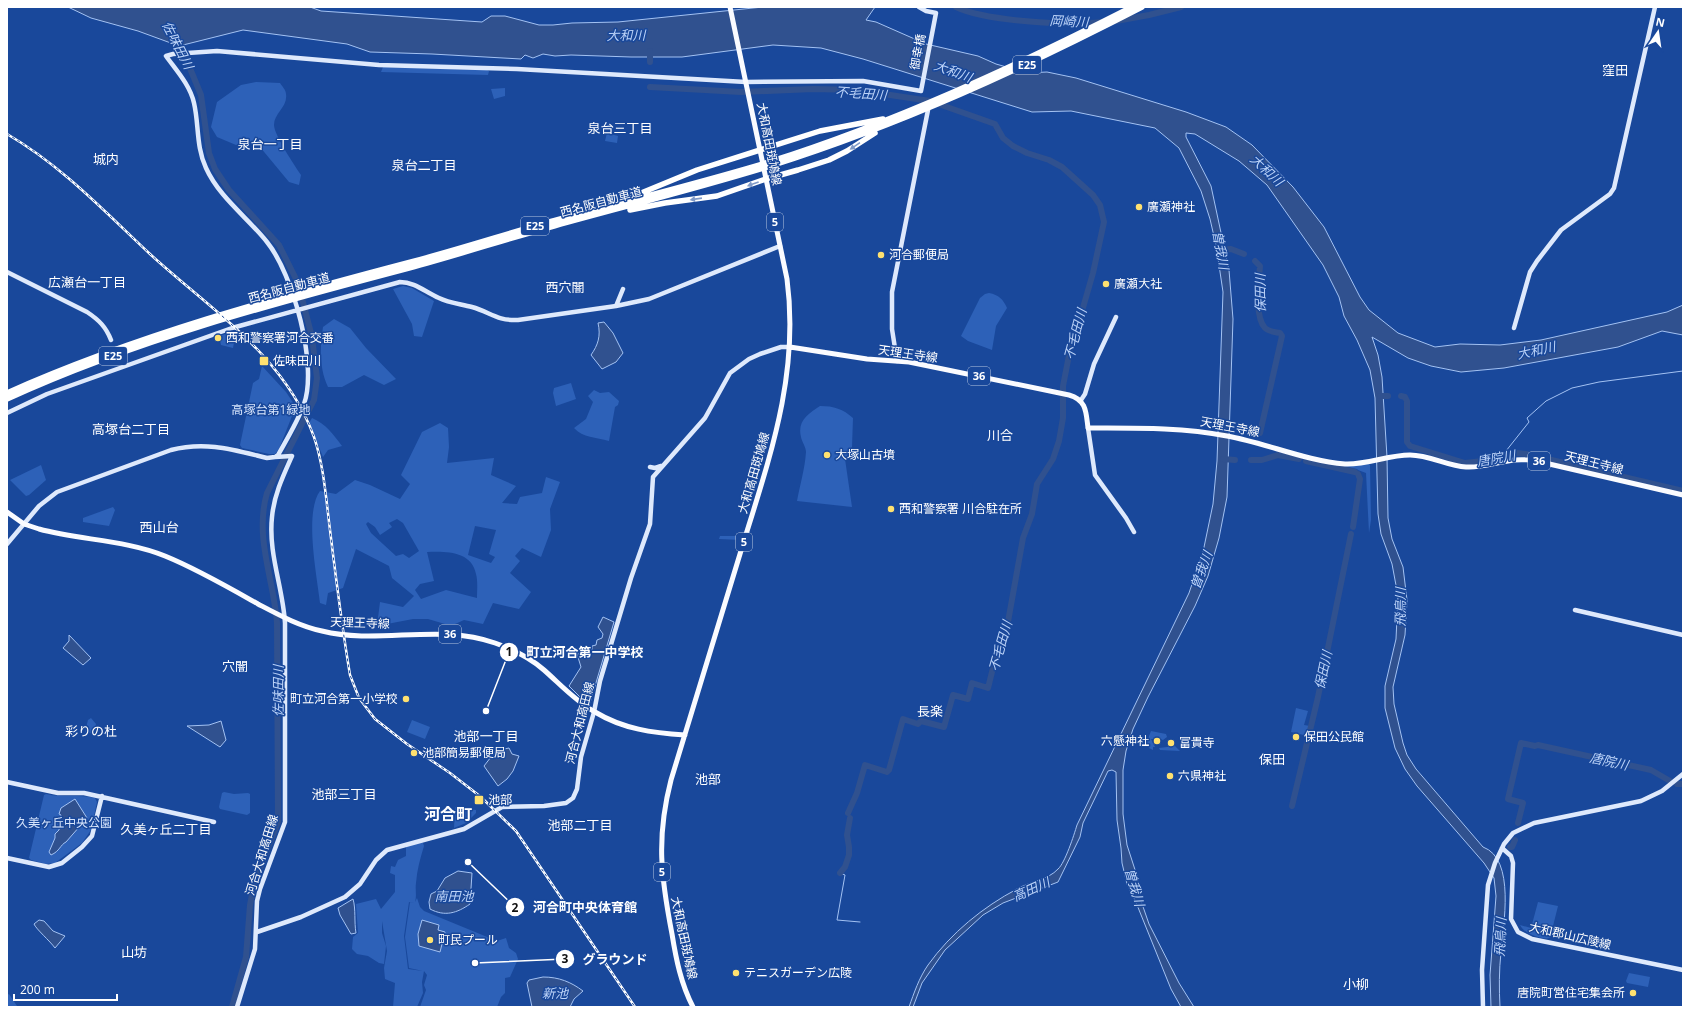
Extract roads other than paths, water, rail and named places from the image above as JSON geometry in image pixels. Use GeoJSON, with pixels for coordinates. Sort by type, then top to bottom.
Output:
{"type":"FeatureCollection","features":[{"type":"Feature","properties":{"kind":"highway","name":"西名阪自動車道"},"geometry":{"type":"LineString","coordinates":[[7,393],[126,346],[228,314],[772,163],[833,140],[899,118],[1020,63],[1132,7]]}},
{"type":"Feature","properties":{"kind":"highway","name":"西名阪自動車道"},"geometry":{"type":"LineString","coordinates":[[908,114],[1023,67],[1142,7]]}},
{"type":"Feature","properties":{"kind":"highway"},"geometry":{"type":"LineString","coordinates":[[589,214],[697,170],[820,131],[899,118]]}},
{"type":"Feature","properties":{"kind":"highway"},"geometry":{"type":"LineString","coordinates":[[589,214],[604,216],[641,207],[717,196],[829,160],[847,151],[874,133],[890,127],[899,118]]}},
{"type":"Feature","properties":{"kind":"highway","name":"西名阪自動車道"},"geometry":{"type":"LineString","coordinates":[[7,399],[120,353],[219,317]]}},
{"type":"Feature","properties":{"kind":"main road","name":"大和高田斑鳩線"},"geometry":{"type":"LineString","coordinates":[[693,1007],[686,992],[679,970],[667,910],[661,864],[664,812],[671,780],[773,446],[786,384],[790,347],[790,312],[787,279],[730,7]]}},
{"type":"Feature","properties":{"kind":"main road","name":"天理王寺線"},"geometry":{"type":"LineString","coordinates":[[790,347],[867,359],[915,363],[1062,394],[1080,400]]}},
{"type":"Feature","properties":{"kind":"main road"},"geometry":{"type":"LineString","coordinates":[[1080,400],[1085,409],[1088,428]]}},
{"type":"Feature","properties":{"kind":"main road","name":"天理王寺線"},"geometry":{"type":"LineString","coordinates":[[1088,428],[1177,429],[1206,432],[1242,439],[1334,462],[1355,464],[1392,457],[1415,455],[1457,466],[1468,467],[1507,461],[1532,460],[1683,495]]}},
{"type":"Feature","properties":{"kind":"main road","name":"天理王寺線"},"geometry":{"type":"LineString","coordinates":[[7,512],[24,524],[50,532],[156,553],[176,561],[283,616],[314,629],[340,635],[454,634],[493,642],[507,647],[534,662],[568,693],[594,712],[612,721],[634,729],[659,734],[685,735]]}},
{"type":"Feature","properties":{"kind":"street","name":"御幸橋"},"geometry":{"type":"LineString","coordinates":[[746,83],[852,80],[878,82],[921,91],[936,13],[919,7]]}},
{"type":"Feature","properties":{"kind":"street"},"geometry":{"type":"LineString","coordinates":[[1514,328],[1530,272],[1562,230],[1610,194],[1614,188],[1655,7]]}},
{"type":"Feature","properties":{"kind":"street"},"geometry":{"type":"LineString","coordinates":[[7,544],[39,506],[52,495],[64,489],[180,448],[214,446],[267,458],[277,457],[304,404],[307,389],[307,365],[299,309],[288,278],[272,249],[233,206],[206,168],[198,140],[192,98],[186,84],[166,56],[194,52],[223,51],[379,65],[517,69],[746,83]]}},
{"type":"Feature","properties":{"kind":"street"},"geometry":{"type":"LineString","coordinates":[[897,361],[892,329],[892,292],[928,110]]}},
{"type":"Feature","properties":{"kind":"street"},"geometry":{"type":"LineString","coordinates":[[7,413],[47,394],[124,365],[232,328],[400,282],[417,286],[443,300],[470,306],[494,317],[511,320],[616,306],[656,297],[780,246]]}},
{"type":"Feature","properties":{"kind":"street"},"geometry":{"type":"LineString","coordinates":[[7,272],[87,312],[99,320],[108,332],[111,340]]}},
{"type":"Feature","properties":{"kind":"street"},"geometry":{"type":"LineString","coordinates":[[616,306],[623,289]]}},
{"type":"Feature","properties":{"kind":"street"},"geometry":{"type":"LineString","coordinates":[[1080,400],[1085,394],[1094,364],[1116,316]]}},
{"type":"Feature","properties":{"kind":"street","name":"河合大和高田線"},"geometry":{"type":"LineString","coordinates":[[257,932],[300,917],[338,901],[360,884],[376,860],[387,850],[464,829],[502,807],[536,807],[569,802],[574,798],[581,757],[594,712],[600,681],[650,524],[652,511],[652,481],[655,474],[706,418],[724,380],[730,373],[749,359],[760,354],[781,347],[790,347]]}},
{"type":"Feature","properties":{"kind":"street"},"geometry":{"type":"LineString","coordinates":[[1088,428],[1095,475],[1126,518],[1134,532]]}},
{"type":"Feature","properties":{"kind":"street","name":"河合大和高田線"},"geometry":{"type":"LineString","coordinates":[[237,1007],[254,955],[257,932],[257,901],[260,889],[281,834],[285,816],[283,616],[272,545],[271,528],[275,500],[292,456],[277,457]]}},
{"type":"Feature","properties":{"kind":"street"},"geometry":{"type":"LineString","coordinates":[[650,467],[655,468],[662,466]]}},
{"type":"Feature","properties":{"kind":"street"},"geometry":{"type":"LineString","coordinates":[[1575,610],[1683,635]]}},
{"type":"Feature","properties":{"kind":"street"},"geometry":{"type":"LineString","coordinates":[[1483,1007],[1482,970],[1488,885],[1492,868],[1498,855],[1513,833],[1526,826],[1545,820],[1641,801],[1662,791],[1683,774]]}},
{"type":"Feature","properties":{"kind":"street"},"geometry":{"type":"LineString","coordinates":[[7,782],[58,793],[84,793],[102,796],[214,822]]}},
{"type":"Feature","properties":{"kind":"street"},"geometry":{"type":"LineString","coordinates":[[7,858],[46,867],[60,864],[82,847],[92,836],[102,796]]}},
{"type":"Feature","properties":{"kind":"street","name":"大和郡山広陵線"},"geometry":{"type":"LineString","coordinates":[[1502,848],[1511,856],[1513,863],[1511,919],[1514,927],[1522,936],[1544,942],[1683,970]]}},
{"type":"Feature","properties":{"kind":"water"},"geometry":{"type":"Polygon","coordinates":[[[68,7],[310,7],[321,11],[482,22],[491,16],[505,16],[539,25],[553,25],[618,22],[763,7],[875,7],[866,20],[876,22],[926,44],[978,56],[996,64],[1027,73],[1047,72],[1076,78],[1186,112],[1226,127],[1252,145],[1293,187],[1324,227],[1360,297],[1369,310],[1398,333],[1435,347],[1460,344],[1500,345],[1541,340],[1667,312],[1683,305],[1683,335],[1662,331],[1618,347],[1504,368],[1461,372],[1431,366],[1408,358],[1372,337],[1378,355],[1382,377],[1387,457],[1388,518],[1392,539],[1403,567],[1407,600],[1405,635],[1393,687],[1394,704],[1407,755],[1416,769],[1483,847],[1493,854],[1500,865],[1504,879],[1505,911],[1500,959],[1500,1007],[1491,1007],[1490,975],[1496,896],[1494,878],[1484,863],[1417,786],[1405,769],[1395,748],[1385,708],[1385,686],[1396,639],[1398,596],[1392,564],[1381,534],[1378,514],[1375,398],[1370,370],[1357,340],[1344,316],[1339,297],[1323,265],[1267,185],[1239,161],[1195,134],[1186,133],[1186,137],[1211,186],[1229,270],[1233,319],[1227,497],[1219,538],[1208,576],[1195,606],[1133,729],[1126,751],[1123,770],[1123,814],[1127,845],[1138,879],[1140,898],[1149,924],[1179,983],[1194,1007],[1181,1007],[1171,989],[1127,884],[1122,863],[1117,820],[1116,772],[1112,770],[1108,771],[1083,823],[1080,837],[1058,882],[1003,903],[983,915],[945,950],[922,983],[913,1007],[909,1007],[917,986],[928,965],[957,932],[968,922],[1004,896],[1022,886],[1049,876],[1061,866],[1077,825],[1189,593],[1203,552],[1213,504],[1217,461],[1223,292],[1216,245],[1210,219],[1201,191],[1179,148],[1155,128],[1071,111],[1032,112],[863,59],[821,48],[773,45],[682,57],[555,56],[543,54],[533,58],[525,55],[521,59],[370,52],[347,44],[243,30],[179,46],[138,31],[91,18],[68,7]]]}},
{"type":"Feature","properties":{"kind":"water"},"geometry":{"type":"Polygon","coordinates":[[[604,322],[613,333],[623,353],[616,362],[602,369],[591,355],[598,340],[598,323],[604,322]]]}},
{"type":"Feature","properties":{"kind":"water"},"geometry":{"type":"Polygon","coordinates":[[[603,617],[614,622],[590,703],[580,697],[569,686],[581,667],[577,654],[592,653],[592,646],[596,645],[597,640],[602,638],[603,634],[598,627],[603,617]]]}},
{"type":"Feature","properties":{"kind":"water"},"geometry":{"type":"Polygon","coordinates":[[[69,635],[91,658],[83,665],[63,648],[69,641],[69,635]]]}},
{"type":"Feature","properties":{"kind":"water"},"geometry":{"type":"Polygon","coordinates":[[[221,721],[226,740],[220,747],[187,726],[209,725],[221,721]]]}},
{"type":"Feature","properties":{"kind":"water"},"geometry":{"type":"Polygon","coordinates":[[[498,748],[500,750],[509,748],[512,754],[519,756],[513,771],[507,779],[498,786],[484,766],[498,748]]]}},
{"type":"Feature","properties":{"kind":"water"},"geometry":{"type":"Polygon","coordinates":[[[75,799],[87,818],[66,842],[51,855],[49,852],[55,838],[55,834],[59,830],[61,815],[59,814],[61,808],[75,799]]]}},
{"type":"Feature","properties":{"kind":"water","name":"南田池"},"geometry":{"type":"Polygon","coordinates":[[[458,871],[472,873],[470,904],[456,912],[451,913],[441,913],[430,909],[429,902],[431,894],[437,891],[445,878],[458,871]]]}},
{"type":"Feature","properties":{"kind":"water"},"geometry":{"type":"Polygon","coordinates":[[[353,899],[356,933],[351,934],[340,915],[338,908],[353,899]]]}},
{"type":"Feature","properties":{"kind":"water"},"geometry":{"type":"Polygon","coordinates":[[[39,920],[44,921],[53,931],[65,936],[55,948],[34,924],[39,920]]]}},
{"type":"Feature","properties":{"kind":"water","name":"町民プール"},"geometry":{"type":"Polygon","coordinates":[[[422,920],[439,925],[438,930],[445,932],[440,952],[419,946],[418,934],[422,920]]]}},
{"type":"Feature","properties":{"kind":"water","name":"新池"},"geometry":{"type":"Polygon","coordinates":[[[543,977],[564,981],[583,991],[574,999],[570,1007],[532,1007],[527,983],[529,980],[543,977]]]}},
{"type":"Feature","properties":{"kind":"waterway","name":"岡崎川"},"geometry":{"type":"LineString","coordinates":[[956,7],[969,12],[1006,19],[1048,23],[1101,22]]}},
{"type":"Feature","properties":{"kind":"waterway","name":"岡崎川"},"geometry":{"type":"LineString","coordinates":[[1116,21],[1181,7]]}},
{"type":"Feature","properties":{"kind":"waterway","name":"佐味田川"},"geometry":{"type":"LineString","coordinates":[[174,39],[187,61],[201,95],[209,153],[215,169],[229,190],[279,245],[298,283],[312,337],[317,378],[314,400],[267,493],[264,509],[264,542],[277,623],[278,822],[254,884],[250,905],[246,957],[232,1007]]}},
{"type":"Feature","properties":{"kind":"waterway","name":"不毛田川"},"geometry":{"type":"LineString","coordinates":[[650,51],[650,62]]}},
{"type":"Feature","properties":{"kind":"waterway","name":"不毛田川"},"geometry":{"type":"LineString","coordinates":[[650,87],[741,92],[813,89],[857,90],[930,101],[995,124],[1003,138],[1013,146],[1027,153],[1049,160],[1062,167],[1093,195],[1100,205],[1104,222],[1093,273],[1078,325],[1072,340],[1063,386],[1063,418],[1059,441],[1053,459],[1037,484],[1032,514],[1023,538],[1006,633],[994,664],[988,688],[972,683],[968,699],[953,695],[944,727],[921,721],[918,724],[903,719],[889,770],[887,772],[865,765],[857,793],[848,813]]}},
{"type":"Feature","properties":{"kind":"waterway","name":"保田川"},"geometry":{"type":"LineString","coordinates":[[1222,250],[1231,249],[1244,254]]}},
{"type":"Feature","properties":{"kind":"waterway","name":"保田川"},"geometry":{"type":"LineString","coordinates":[[1255,261],[1260,266],[1258,289],[1259,316],[1265,328],[1272,332],[1280,333],[1282,336],[1260,433]]}},
{"type":"Feature","properties":{"kind":"waterway"},"geometry":{"type":"LineString","coordinates":[[1502,456],[1529,422],[1527,418],[1546,401],[1572,388],[1599,382],[1683,371]]}},
{"type":"Feature","properties":{"kind":"waterway","name":"飛鳥川"},"geometry":{"type":"LineString","coordinates":[[1380,396],[1388,396]]}},
{"type":"Feature","properties":{"kind":"waterway","name":"唐院川"},"geometry":{"type":"LineString","coordinates":[[1401,396],[1405,397],[1407,401],[1407,442],[1410,446],[1465,463],[1492,460],[1517,453],[1526,454],[1683,491]]}},
{"type":"Feature","properties":{"kind":"waterway","name":"保田川"},"geometry":{"type":"LineString","coordinates":[[1251,460],[1262,460],[1278,455],[1299,459]]}},
{"type":"Feature","properties":{"kind":"waterway","name":"保田川"},"geometry":{"type":"LineString","coordinates":[[1223,459],[1235,460]]}},
{"type":"Feature","properties":{"kind":"waterway","name":"保田川"},"geometry":{"type":"LineString","coordinates":[[1306,461],[1355,472]]}},
{"type":"Feature","properties":{"kind":"waterway","name":"保田川"},"geometry":{"type":"LineString","coordinates":[[1353,527],[1360,479],[1358,474]]}},
{"type":"Feature","properties":{"kind":"waterway","name":"保田川"},"geometry":{"type":"LineString","coordinates":[[1292,806],[1318,697],[1351,534]]}},
{"type":"Feature","properties":{"kind":"waterway","name":"唐院川"},"geometry":{"type":"LineString","coordinates":[[1518,823],[1523,803],[1508,799],[1521,743],[1535,746],[1538,745],[1651,770],[1670,781]]}},
{"type":"Feature","properties":{"kind":"waterway","name":"唐院川"},"geometry":{"type":"LineString","coordinates":[[1677,784],[1683,784]]}},
{"type":"Feature","properties":{"kind":"waterway","name":"不毛田川"},"geometry":{"type":"LineString","coordinates":[[840,873],[845,867],[849,855],[847,835],[850,818]]}},
{"type":"Feature","properties":{"kind":"waterway","name":"唐院川"},"geometry":{"type":"LineString","coordinates":[[1510,847],[1512,847],[1515,840]]}},
{"type":"Feature","properties":{"kind":"waterway"},"geometry":{"type":"LineString","coordinates":[[840,873],[845,875],[837,920],[860,922]]}},
{"type":"Feature","properties":{"kind":"railway"},"geometry":{"type":"LineString","coordinates":[[7,134],[46,160],[82,190],[150,254],[244,336],[285,382],[301,408],[314,437],[320,459],[350,675],[359,698],[375,719],[481,797],[516,831],[635,1007]]}},
{"type":"Feature","properties":{"kind":"place","name":"廣瀬神社"},"geometry":{"type":"Point","coordinates":[1139,207]}},
{"type":"Feature","properties":{"kind":"place","name":"河合郵便局"},"geometry":{"type":"Point","coordinates":[881,255]}},
{"type":"Feature","properties":{"kind":"place","name":"廣瀬大社"},"geometry":{"type":"Point","coordinates":[1106,284]}},
{"type":"Feature","properties":{"kind":"place","name":"西和警察署河合交番"},"geometry":{"type":"Point","coordinates":[218,338]}},
{"type":"Feature","properties":{"kind":"place","name":"佐味田川"},"geometry":{"type":"Point","coordinates":[264,361]}},
{"type":"Feature","properties":{"kind":"place","name":"大塚山古墳"},"geometry":{"type":"Point","coordinates":[827,455]}},
{"type":"Feature","properties":{"kind":"place","name":"西和警察署 川合駐在所"},"geometry":{"type":"Point","coordinates":[891,509]}},
{"type":"Feature","properties":{"kind":"place","name":"町立河合第一小学校"},"geometry":{"type":"Point","coordinates":[406,699]}},
{"type":"Feature","properties":{"kind":"place","name":"町立河合第一中学校"},"geometry":{"type":"Point","coordinates":[486,711]}},
{"type":"Feature","properties":{"kind":"place","name":"保田公民館"},"geometry":{"type":"Point","coordinates":[1296,737]}},
{"type":"Feature","properties":{"kind":"place","name":"六懸神社"},"geometry":{"type":"Point","coordinates":[1157,741]}},
{"type":"Feature","properties":{"kind":"place","name":"富貴寺"},"geometry":{"type":"Point","coordinates":[1171,743]}},
{"type":"Feature","properties":{"kind":"place","name":"池部簡易郵便局"},"geometry":{"type":"Point","coordinates":[414,753]}},
{"type":"Feature","properties":{"kind":"place","name":"六県神社"},"geometry":{"type":"Point","coordinates":[1170,776]}},
{"type":"Feature","properties":{"kind":"place","name":"池部"},"geometry":{"type":"Point","coordinates":[479,800]}},
{"type":"Feature","properties":{"kind":"place","name":"河合町中央体育館"},"geometry":{"type":"Point","coordinates":[468,862]}},
{"type":"Feature","properties":{"kind":"place","name":"町民プール"},"geometry":{"type":"Point","coordinates":[430,940]}},
{"type":"Feature","properties":{"kind":"place","name":"グラウンド"},"geometry":{"type":"Point","coordinates":[475,963]}},
{"type":"Feature","properties":{"kind":"place","name":"テニスガーデン広陵"},"geometry":{"type":"Point","coordinates":[736,973]}},
{"type":"Feature","properties":{"kind":"place","name":"唐院町営住宅集会所"},"geometry":{"type":"Point","coordinates":[1633,993]}},
{"type":"Feature","properties":{"kind":"district","name":"窪田"},"geometry":{"type":"Point","coordinates":[1615,70]}},
{"type":"Feature","properties":{"kind":"district","name":"泉台三丁目"},"geometry":{"type":"Point","coordinates":[620,128]}},
{"type":"Feature","properties":{"kind":"district","name":"泉台一丁目"},"geometry":{"type":"Point","coordinates":[270,144]}},
{"type":"Feature","properties":{"kind":"district","name":"城内"},"geometry":{"type":"Point","coordinates":[106,159]}},
{"type":"Feature","properties":{"kind":"district","name":"泉台二丁目"},"geometry":{"type":"Point","coordinates":[424,165]}},
{"type":"Feature","properties":{"kind":"district","name":"広瀬台一丁目"},"geometry":{"type":"Point","coordinates":[87,282]}},
{"type":"Feature","properties":{"kind":"district","name":"西穴闇"},"geometry":{"type":"Point","coordinates":[565,287]}},
{"type":"Feature","properties":{"kind":"district","name":"高塚台二丁目"},"geometry":{"type":"Point","coordinates":[131,429]}},
{"type":"Feature","properties":{"kind":"district","name":"川合"},"geometry":{"type":"Point","coordinates":[1000,435]}},
{"type":"Feature","properties":{"kind":"district","name":"西山台"},"geometry":{"type":"Point","coordinates":[159,527]}},
{"type":"Feature","properties":{"kind":"district","name":"穴闇"},"geometry":{"type":"Point","coordinates":[235,666]}},
{"type":"Feature","properties":{"kind":"district","name":"長楽"},"geometry":{"type":"Point","coordinates":[930,711]}},
{"type":"Feature","properties":{"kind":"district","name":"彩りの杜"},"geometry":{"type":"Point","coordinates":[91,731]}},
{"type":"Feature","properties":{"kind":"district","name":"池部一丁目"},"geometry":{"type":"Point","coordinates":[486,736]}},
{"type":"Feature","properties":{"kind":"district","name":"保田"},"geometry":{"type":"Point","coordinates":[1272,759]}},
{"type":"Feature","properties":{"kind":"district","name":"池部"},"geometry":{"type":"Point","coordinates":[708,779]}},
{"type":"Feature","properties":{"kind":"district","name":"池部三丁目"},"geometry":{"type":"Point","coordinates":[344,794]}},
{"type":"Feature","properties":{"kind":"district","name":"河合町"},"geometry":{"type":"Point","coordinates":[448,814]}},
{"type":"Feature","properties":{"kind":"district","name":"池部二丁目"},"geometry":{"type":"Point","coordinates":[580,825]}},
{"type":"Feature","properties":{"kind":"district","name":"久美ヶ丘二丁目"},"geometry":{"type":"Point","coordinates":[166,829]}},
{"type":"Feature","properties":{"kind":"district","name":"山坊"},"geometry":{"type":"Point","coordinates":[134,952]}},
{"type":"Feature","properties":{"kind":"district","name":"小柳"},"geometry":{"type":"Point","coordinates":[1356,984]}},
{"type":"Feature","properties":{"kind":"water label","name":"大和川"},"geometry":{"type":"Point","coordinates":[626,35]}},
{"type":"Feature","properties":{"kind":"water label","name":"大和川"},"geometry":{"type":"Point","coordinates":[953,71]}},
{"type":"Feature","properties":{"kind":"water label","name":"大和川"},"geometry":{"type":"Point","coordinates":[1267,170]}},
{"type":"Feature","properties":{"kind":"water label","name":"曽我川"},"geometry":{"type":"Point","coordinates":[1221,250]}},
{"type":"Feature","properties":{"kind":"water label","name":"大和川"},"geometry":{"type":"Point","coordinates":[1536,350]}},
{"type":"Feature","properties":{"kind":"water label","name":"曽我川"},"geometry":{"type":"Point","coordinates":[1201,570]}},
{"type":"Feature","properties":{"kind":"water label","name":"曽我川"},"geometry":{"type":"Point","coordinates":[1135,887]}},
{"type":"Feature","properties":{"kind":"water label","name":"高田川"},"geometry":{"type":"Point","coordinates":[1031,889]}},
{"type":"Feature","properties":{"kind":"park label","name":"高塚台第1緑地"},"geometry":{"type":"Point","coordinates":[271,410]}},
{"type":"Feature","properties":{"kind":"park label","name":"久美ヶ丘中央公園"},"geometry":{"type":"Point","coordinates":[64,823]}}]}
